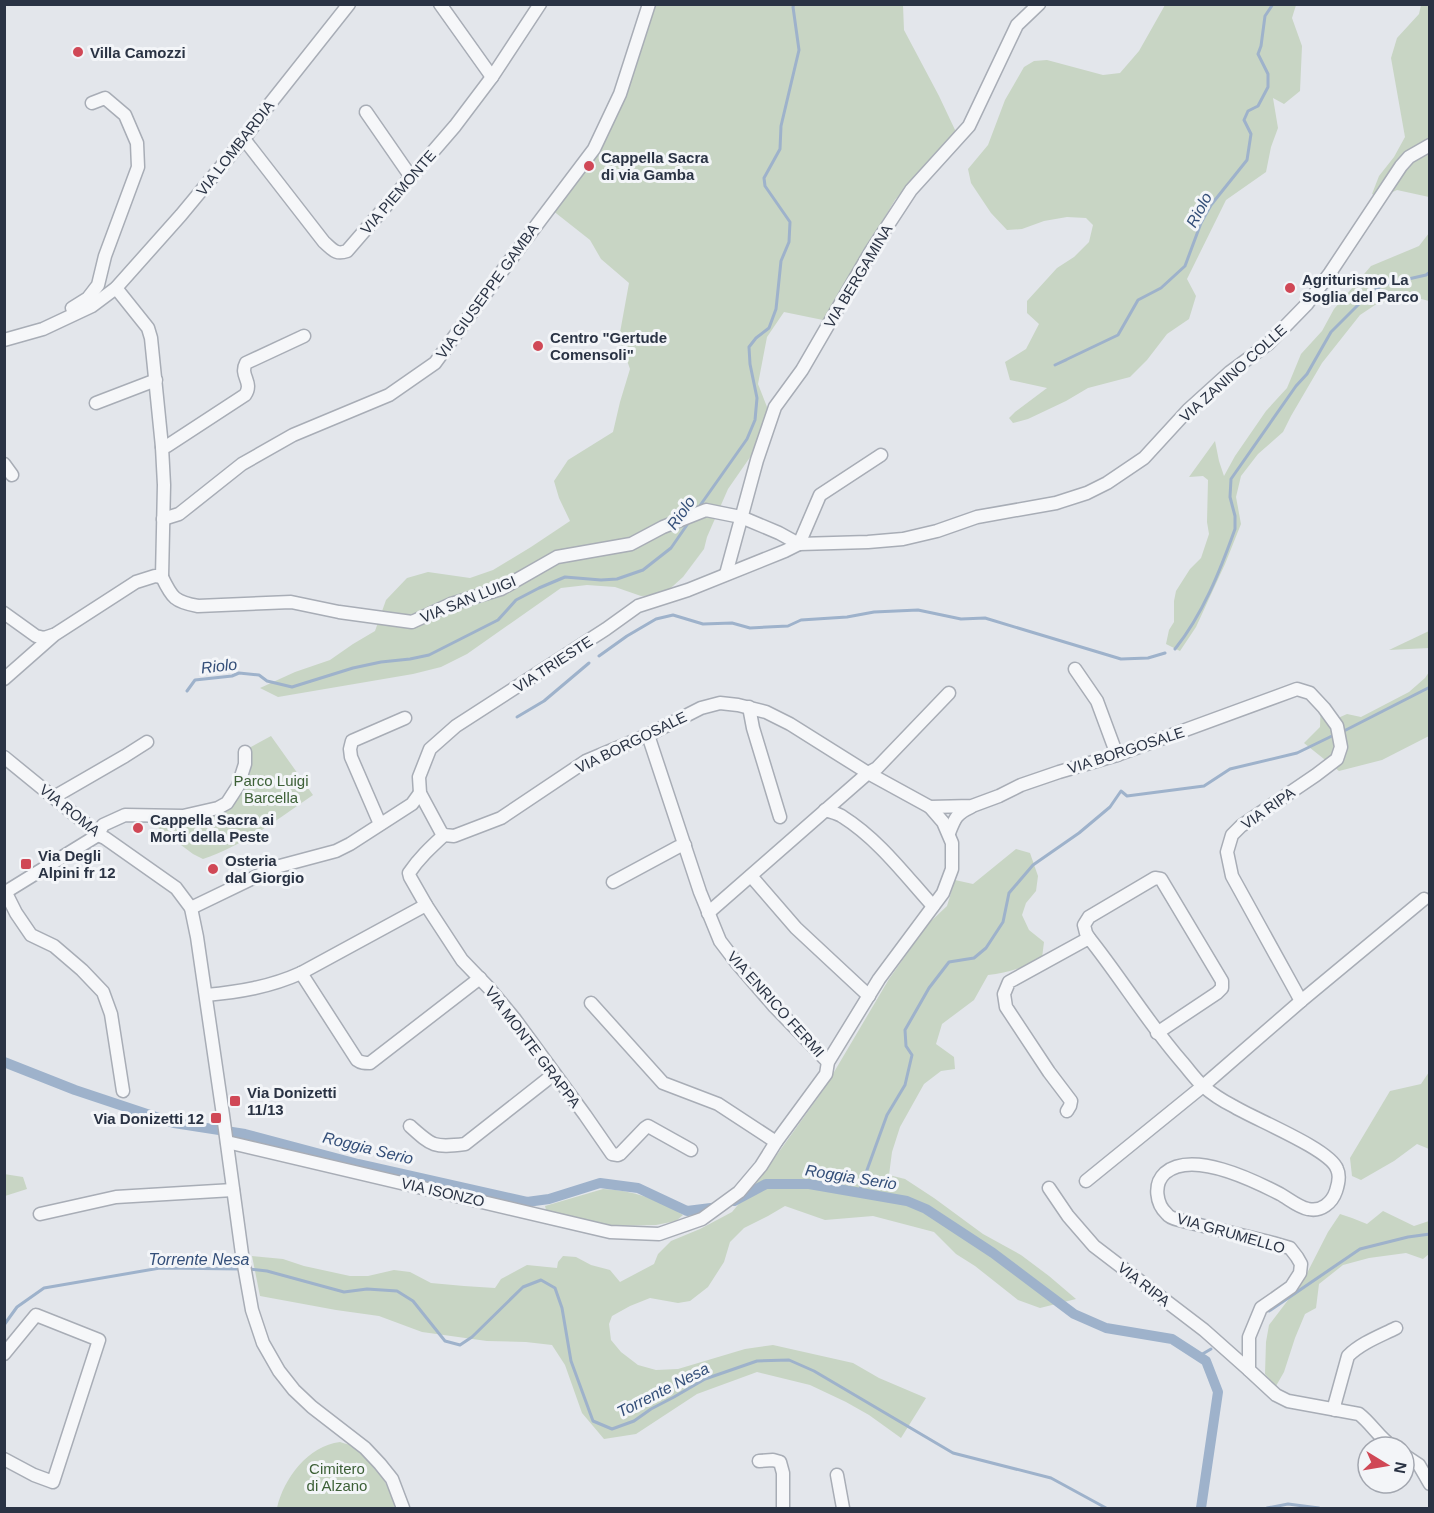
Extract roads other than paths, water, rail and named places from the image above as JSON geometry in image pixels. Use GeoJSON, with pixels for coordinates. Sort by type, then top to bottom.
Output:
{"type":"FeatureCollection","features":[{"type":"Feature","properties":{"kind":"street","name":"VIA LOMBARDIA"},"geometry":{"type":"LineString","coordinates":[[43,329],[92,306],[116,288],[244,139],[350,4]]}},
{"type":"Feature","properties":{"kind":"street"},"geometry":{"type":"LineString","coordinates":[[440,4],[492,77]]}},
{"type":"Feature","properties":{"kind":"street","name":"VIA PIEMONTE"},"geometry":{"type":"LineString","coordinates":[[244,139],[324,242],[340,253],[348,251],[455,126],[492,77],[540,4]]}},
{"type":"Feature","properties":{"kind":"street","name":"VIA GIUSEPPE GAMBA"},"geometry":{"type":"LineString","coordinates":[[163,519],[179,514],[242,464],[293,435],[389,395],[435,363],[594,149],[620,94],[649,4]]}},
{"type":"Feature","properties":{"kind":"street","name":"VIA BERGAMINA"},"geometry":{"type":"LineString","coordinates":[[726,574],[757,460],[775,407],[802,370],[871,251],[911,190],[969,126],[1017,26],[1039,4]]}},
{"type":"Feature","properties":{"kind":"street"},"geometry":{"type":"LineString","coordinates":[[4,340],[43,329],[50,319],[88,298],[98,285],[105,256],[138,167],[136,143],[125,115],[105,98],[92,103]]}},
{"type":"Feature","properties":{"kind":"street"},"geometry":{"type":"LineString","coordinates":[[366,112],[411,177]]}},
{"type":"Feature","properties":{"kind":"street","name":"VIA ZANINO COLLE"},"geometry":{"type":"LineString","coordinates":[[726,574],[799,544],[868,542],[914,536],[937,531],[977,517],[1056,503],[1087,493],[1107,483],[1144,458],[1197,402],[1230,372],[1268,344],[1307,304],[1401,166],[1409,157],[1430,145]]}},
{"type":"Feature","properties":{"kind":"street"},"geometry":{"type":"LineString","coordinates":[[4,679],[54,635],[136,582],[155,576],[162,577],[164,484],[151,338],[147,328],[116,288]]}},
{"type":"Feature","properties":{"kind":"street"},"geometry":{"type":"LineString","coordinates":[[162,447],[167,446],[245,394],[249,385],[244,372],[246,363],[304,336]]}},
{"type":"Feature","properties":{"kind":"street"},"geometry":{"type":"LineString","coordinates":[[96,403],[156,380]]}},
{"type":"Feature","properties":{"kind":"street"},"geometry":{"type":"LineString","coordinates":[[741,517],[779,532],[799,544],[820,495],[881,455]]}},
{"type":"Feature","properties":{"kind":"street","name":"VIA SAN LUIGI"},"geometry":{"type":"LineString","coordinates":[[162,577],[171,596],[184,603],[198,606],[291,602],[339,612],[412,622],[451,604],[501,589],[557,557],[631,544],[663,527],[706,510],[741,517]]}},
{"type":"Feature","properties":{"kind":"street","name":"VIA TRIESTE"},"geometry":{"type":"LineString","coordinates":[[420,793],[419,777],[430,749],[456,726],[638,606],[688,590],[726,574]]}},
{"type":"Feature","properties":{"kind":"street"},"geometry":{"type":"LineString","coordinates":[[4,613],[36,636],[44,638],[54,635]]}},
{"type":"Feature","properties":{"kind":"street"},"geometry":{"type":"LineString","coordinates":[[35,652],[36,636]]}},
{"type":"Feature","properties":{"kind":"street"},"geometry":{"type":"LineString","coordinates":[[1075,669],[1097,701],[1117,755]]}},
{"type":"Feature","properties":{"kind":"street","name":"VIA RIPA"},"geometry":{"type":"LineString","coordinates":[[1280,696],[1297,689],[1310,693],[1336,726],[1341,747],[1337,759],[1241,826],[1232,835],[1227,852],[1233,876],[1301,1001]]}},
{"type":"Feature","properties":{"kind":"street"},"geometry":{"type":"LineString","coordinates":[[708,913],[868,773],[877,768],[949,693]]}},
{"type":"Feature","properties":{"kind":"street","name":"VIA BORGOSALE"},"geometry":{"type":"LineString","coordinates":[[949,833],[960,812],[1021,785],[1117,755],[1280,696]]}},
{"type":"Feature","properties":{"kind":"street","name":"VIA BORGOSALE"},"geometry":{"type":"LineString","coordinates":[[444,834],[454,836],[462,834],[501,818],[586,761],[648,735],[701,708],[720,704],[749,707],[766,712],[930,807],[972,806]]}},
{"type":"Feature","properties":{"kind":"street"},"geometry":{"type":"LineString","coordinates":[[749,707],[753,728],[780,817]]}},
{"type":"Feature","properties":{"kind":"street"},"geometry":{"type":"LineString","coordinates":[[380,825],[351,757],[350,745],[352,741],[405,718]]}},
{"type":"Feature","properties":{"kind":"street","name":"VIA ENRICO FERMI"},"geometry":{"type":"LineString","coordinates":[[648,735],[700,892],[720,940],[774,1006],[828,1062],[826,1074],[776,1142]]}},
{"type":"Feature","properties":{"kind":"street"},"geometry":{"type":"LineString","coordinates":[[54,797],[147,742]]}},
{"type":"Feature","properties":{"kind":"street"},"geometry":{"type":"LineString","coordinates":[[123,1091],[111,1014],[103,992],[54,946],[32,935],[5,893],[98,836],[104,825],[125,815],[183,816],[218,808],[227,802],[238,786],[245,764],[244,752]]}},
{"type":"Feature","properties":{"kind":"street","name":"VIA ROMA"},"geometry":{"type":"LineString","coordinates":[[4,757],[98,836],[105,838],[176,888],[191,908]]}},
{"type":"Feature","properties":{"kind":"street"},"geometry":{"type":"LineString","coordinates":[[402,1509],[392,1479],[380,1464],[294,1390],[279,1371],[263,1343],[252,1310],[242,1254],[224,1115],[191,908],[276,867],[336,851],[412,804],[420,793],[444,834]]}},
{"type":"Feature","properties":{"kind":"street"},"geometry":{"type":"LineString","coordinates":[[828,1062],[879,979],[943,893],[952,870],[951,843],[943,822],[930,807]]}},
{"type":"Feature","properties":{"kind":"street"},"geometry":{"type":"LineString","coordinates":[[825,810],[841,815],[863,831],[933,906]]}},
{"type":"Feature","properties":{"kind":"street","name":"VIA MONTE GRAPPA"},"geometry":{"type":"LineString","coordinates":[[444,834],[409,873],[426,905],[462,960],[514,1018],[612,1154],[620,1154],[648,1126],[691,1150]]}},
{"type":"Feature","properties":{"kind":"street"},"geometry":{"type":"LineString","coordinates":[[613,882],[685,845]]}},
{"type":"Feature","properties":{"kind":"street"},"geometry":{"type":"LineString","coordinates":[[751,876],[796,928],[869,996]]}},
{"type":"Feature","properties":{"kind":"street"},"geometry":{"type":"LineString","coordinates":[[1067,1110],[1071,1101],[1006,1007],[1004,994],[1009,982],[1089,938],[1084,925],[1089,917],[1155,878],[1161,879],[1222,981],[1222,988],[1217,993],[1157,1033]]}},
{"type":"Feature","properties":{"kind":"street"},"geometry":{"type":"LineString","coordinates":[[1086,1181],[1203,1086],[1424,899]]}},
{"type":"Feature","properties":{"kind":"street"},"geometry":{"type":"LineString","coordinates":[[206,995],[255,989],[301,973],[426,905]]}},
{"type":"Feature","properties":{"kind":"street","name":"VIA GRUMELLO"},"geometry":{"type":"LineString","coordinates":[[1089,938],[1157,1033],[1203,1086],[1233,1106],[1326,1155],[1338,1170],[1333,1198],[1319,1209],[1310,1209],[1241,1174],[1196,1165],[1171,1168],[1162,1176],[1156,1188],[1159,1201],[1167,1214],[1179,1220],[1290,1248],[1301,1264],[1300,1273],[1291,1287],[1261,1308],[1249,1337],[1249,1370]]}},
{"type":"Feature","properties":{"kind":"street"},"geometry":{"type":"LineString","coordinates":[[301,973],[360,1063],[370,1063],[480,978]]}},
{"type":"Feature","properties":{"kind":"street"},"geometry":{"type":"LineString","coordinates":[[591,1003],[663,1083],[718,1104],[776,1142]]}},
{"type":"Feature","properties":{"kind":"street"},"geometry":{"type":"LineString","coordinates":[[410,1126],[432,1144],[448,1146],[465,1144],[554,1074]]}},
{"type":"Feature","properties":{"kind":"street","name":"VIA ISONZO"},"geometry":{"type":"LineString","coordinates":[[227,1142],[610,1232],[659,1234],[702,1219],[739,1192],[761,1166],[776,1142]]}},
{"type":"Feature","properties":{"kind":"street","name":"VIA RIPA"},"geometry":{"type":"LineString","coordinates":[[1049,1188],[1068,1216],[1094,1246],[1204,1330],[1249,1370]]}},
{"type":"Feature","properties":{"kind":"street"},"geometry":{"type":"LineString","coordinates":[[40,1214],[116,1197],[233,1190]]}},
{"type":"Feature","properties":{"kind":"street"},"geometry":{"type":"LineString","coordinates":[[4,1354],[36,1314],[99,1340],[53,1482],[4,1459]]}},
{"type":"Feature","properties":{"kind":"street"},"geometry":{"type":"LineString","coordinates":[[1335,1410],[1348,1356],[1396,1328]]}},
{"type":"Feature","properties":{"kind":"street"},"geometry":{"type":"LineString","coordinates":[[1249,1370],[1276,1395],[1288,1401],[1359,1414],[1379,1435]]}},
{"type":"Feature","properties":{"kind":"street"},"geometry":{"type":"LineString","coordinates":[[759,1461],[780,1462],[783,1473],[783,1509]]}},
{"type":"Feature","properties":{"kind":"street"},"geometry":{"type":"LineString","coordinates":[[1416,1463],[1430,1484]]}},
{"type":"Feature","properties":{"kind":"street"},"geometry":{"type":"LineString","coordinates":[[837,1475],[843,1509]]}},
{"type":"Feature","properties":{"kind":"waterway","name":"Riolo"},"geometry":{"type":"LineString","coordinates":[[699,507],[747,439],[755,420],[757,398],[749,347],[769,328],[776,309],[781,261],[789,242],[790,222],[765,186],[764,178],[780,149],[781,126],[799,50],[794,4]]}},
{"type":"Feature","properties":{"kind":"waterway","name":"Riolo"},"geometry":{"type":"LineString","coordinates":[[1066,360],[1055,365],[1118,335],[1138,300],[1161,288],[1185,266],[1201,223],[1211,205],[1247,160],[1251,134],[1244,120],[1248,111],[1258,106],[1268,87],[1268,74],[1258,54],[1265,16],[1273,4]]}},
{"type":"Feature","properties":{"kind":"waterway"},"geometry":{"type":"LineString","coordinates":[[1175,649],[1202,607],[1235,529],[1235,516],[1230,497],[1231,479],[1296,386],[1307,374],[1331,332],[1366,297],[1382,285],[1426,275],[1430,272]]}},
{"type":"Feature","properties":{"kind":"waterway","name":"Riolo"},"geometry":{"type":"LineString","coordinates":[[187,691],[195,680],[232,676],[239,673],[259,675],[267,681],[292,687],[353,668],[429,655],[498,620],[516,600],[565,577],[617,579],[643,570],[671,548],[689,522]]}},
{"type":"Feature","properties":{"kind":"waterway"},"geometry":{"type":"LineString","coordinates":[[599,656],[656,619],[673,615],[703,624],[732,623],[750,628],[788,626],[801,620],[847,617],[874,612],[918,610],[961,619],[985,618],[1121,659],[1148,658],[1165,653]]}},
{"type":"Feature","properties":{"kind":"waterway"},"geometry":{"type":"LineString","coordinates":[[517,717],[544,701],[589,663]]}},
{"type":"Feature","properties":{"kind":"waterway"},"geometry":{"type":"LineString","coordinates":[[1340,733],[1430,687]]}},
{"type":"Feature","properties":{"kind":"waterway"},"geometry":{"type":"LineString","coordinates":[[859,1192],[887,1115],[905,1085],[912,1055],[906,1046],[905,1030],[929,988],[949,962],[974,958],[986,948],[1003,922],[1009,893],[1033,865],[1079,833],[1110,807],[1121,791],[1127,796],[1204,786],[1230,769],[1297,753],[1334,735]]}},
{"type":"Feature","properties":{"kind":"waterway","name":"Roggia Serio"},"geometry":{"type":"LineString","coordinates":[[4,1062],[75,1090],[174,1123],[245,1134],[358,1164],[527,1202],[549,1199],[600,1183],[638,1188],[687,1211],[719,1207]]}},
{"type":"Feature","properties":{"kind":"waterway","name":"Roggia Serio"},"geometry":{"type":"LineString","coordinates":[[734,1201],[766,1184],[809,1184],[907,1201],[926,1209],[993,1253],[1074,1314],[1106,1328],[1172,1339],[1206,1361],[1218,1392],[1201,1508]]}},
{"type":"Feature","properties":{"kind":"waterway"},"geometry":{"type":"LineString","coordinates":[[1269,1311],[1360,1249],[1430,1234]]}},
{"type":"Feature","properties":{"kind":"waterway","name":"Torrente Nesa"},"geometry":{"type":"LineString","coordinates":[[4,1325],[17,1307],[44,1288],[160,1268],[243,1269]]}},
{"type":"Feature","properties":{"kind":"waterway","name":"Torrente Nesa"},"geometry":{"type":"LineString","coordinates":[[249,1269],[267,1271],[344,1292],[367,1289],[397,1291],[413,1301],[445,1341],[460,1345],[472,1337],[523,1287],[541,1280],[555,1288],[562,1308],[571,1361],[593,1421],[612,1429],[634,1421],[705,1379],[757,1361],[789,1360],[814,1371],[953,1453],[1051,1478],[1106,1508]]}},
{"type":"Feature","properties":{"kind":"waterway"},"geometry":{"type":"LineString","coordinates":[[1199,1356],[1211,1349]]}},
{"type":"Feature","properties":{"kind":"waterway","name":"Torrente Nesa"},"geometry":{"type":"LineString","coordinates":[[1267,1508],[1288,1504],[1319,1508]]}},
{"type":"Feature","properties":{"kind":"place","name":"Villa Camozzi"},"geometry":{"type":"Point","coordinates":[78,52]}},
{"type":"Feature","properties":{"kind":"place","name":"Cappella Sacra di via Gamba"},"geometry":{"type":"Point","coordinates":[589,166]}},
{"type":"Feature","properties":{"kind":"place","name":"Agriturismo La Soglia del Parco"},"geometry":{"type":"Point","coordinates":[1290,288]}},
{"type":"Feature","properties":{"kind":"place","name":"Centro \"Gertude Comensoli\""},"geometry":{"type":"Point","coordinates":[538,346]}},
{"type":"Feature","properties":{"kind":"place","name":"Cappella Sacra ai Morti della Peste"},"geometry":{"type":"Point","coordinates":[138,828]}},
{"type":"Feature","properties":{"kind":"place","name":"Via Degli Alpini fr 12"},"geometry":{"type":"Point","coordinates":[26,864]}},
{"type":"Feature","properties":{"kind":"place","name":"Osteria dal Giorgio"},"geometry":{"type":"Point","coordinates":[213,869]}},
{"type":"Feature","properties":{"kind":"place","name":"Via Donizetti 11/13"},"geometry":{"type":"Point","coordinates":[235,1101]}},
{"type":"Feature","properties":{"kind":"place","name":"Via Donizetti 12"},"geometry":{"type":"Point","coordinates":[216,1118]}},
{"type":"Feature","properties":{"kind":"park label","name":"Parco Luigi Barcella"},"geometry":{"type":"Point","coordinates":[271,788]}},
{"type":"Feature","properties":{"kind":"park label","name":"Cimitero di Alzano"},"geometry":{"type":"Point","coordinates":[337,1476]}}]}
